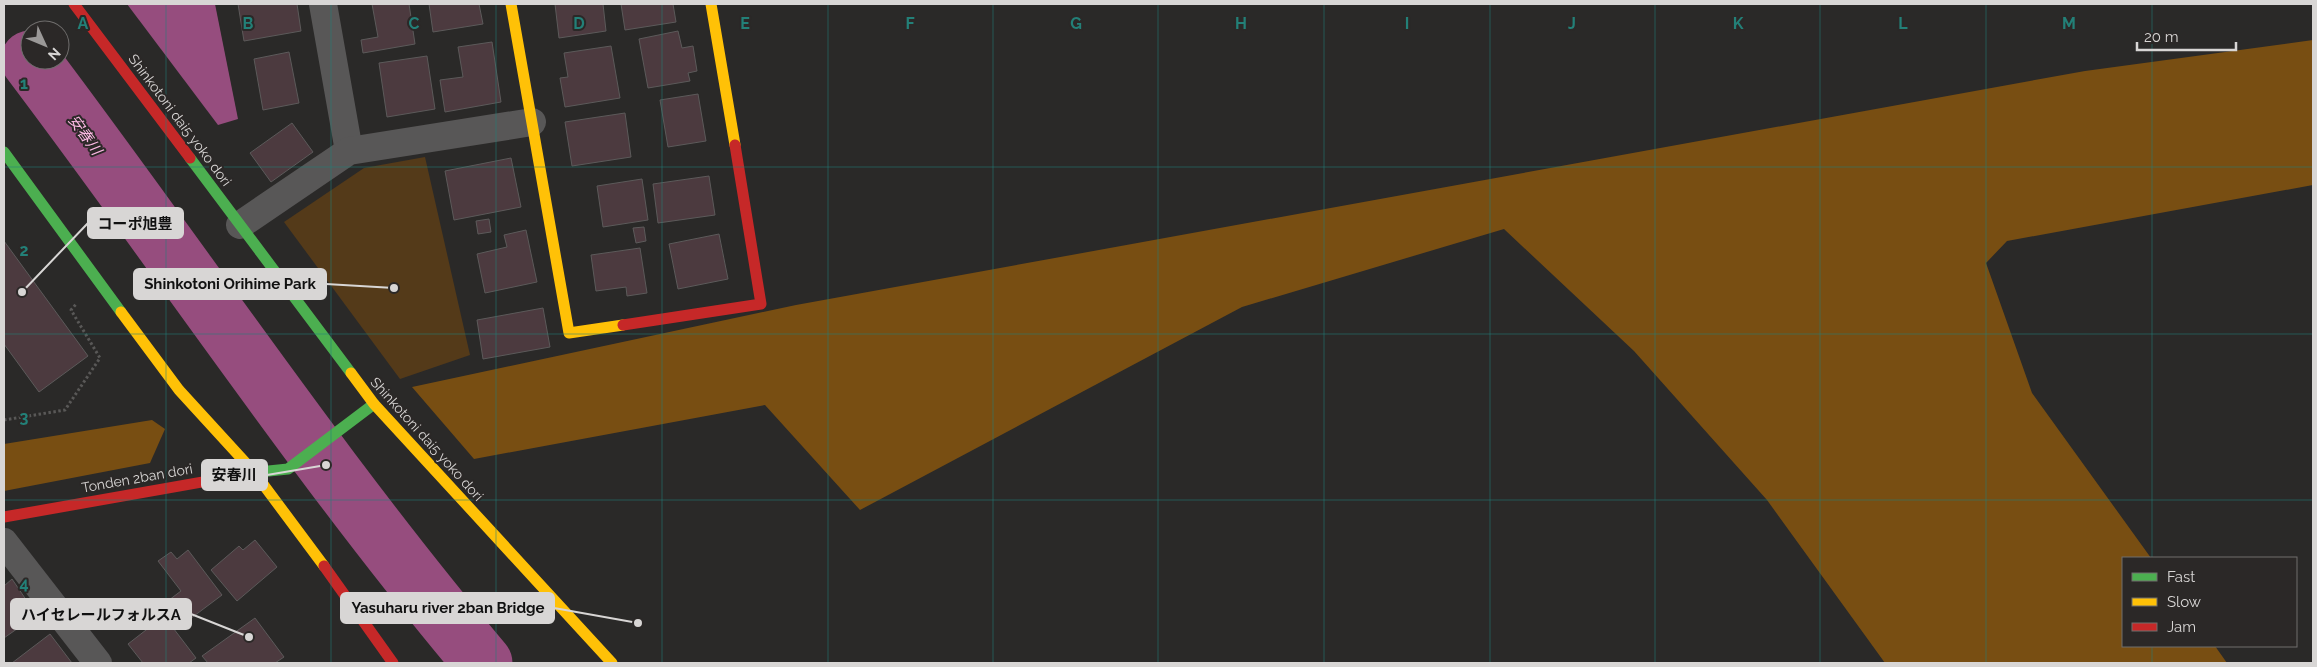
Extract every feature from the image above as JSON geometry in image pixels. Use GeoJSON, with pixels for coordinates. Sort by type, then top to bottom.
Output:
{"type":"FeatureCollection","features":[{"type":"Feature","properties":{"kind":"street","name":"Shinkotoni dai5 yoko dori"},"geometry":{"type":"LineString","coordinates":[[74,4],[374,404],[612,663]]}},
{"type":"Feature","properties":{"kind":"street"},"geometry":{"type":"LineString","coordinates":[[323,4],[349,151]]}},
{"type":"Feature","properties":{"kind":"street"},"geometry":{"type":"LineString","coordinates":[[511,4],[569,333],[761,304],[711,4]]}},
{"type":"Feature","properties":{"kind":"street"},"geometry":{"type":"LineString","coordinates":[[240,225],[349,151],[532,122]]}},
{"type":"Feature","properties":{"kind":"street"},"geometry":{"type":"LineString","coordinates":[[4,152],[180,390],[254,472],[292,520],[393,663]]}},
{"type":"Feature","properties":{"kind":"street","name":"Tonden 2ban dori"},"geometry":{"type":"LineString","coordinates":[[4,517],[254,472],[288,469],[374,404]]}},
{"type":"Feature","properties":{"kind":"street"},"geometry":{"type":"LineString","coordinates":[[4,542],[98,663]]}},
{"type":"Feature","properties":{"kind":"path"},"geometry":{"type":"LineString","coordinates":[[4,420],[65,410],[100,358],[71,310],[83,295]]}},
{"type":"Feature","properties":{"kind":"shaded area"},"geometry":{"type":"Polygon","coordinates":[[[127,4],[215,4],[238,119],[218,125],[127,4]]]}},
{"type":"Feature","properties":{"kind":"shaded area"},"geometry":{"type":"Polygon","coordinates":[[[2313,40],[2313,185],[2007,241],[1986,263],[2032,393],[2150,557],[2122,557],[2122,647],[2216,647],[2227,663],[1885,663],[1767,500],[1634,351],[1504,229],[1242,307],[860,510],[765,405],[474,459],[412,387],[796,305],[2085,71],[2313,40]]]}},
{"type":"Feature","properties":{"kind":"shaded area"},"geometry":{"type":"Polygon","coordinates":[[[425,157],[470,355],[400,379],[284,222],[364,168],[425,157]]]}},
{"type":"Feature","properties":{"kind":"shaded area"},"geometry":{"type":"Polygon","coordinates":[[[152,420],[165,429],[150,463],[4,491],[4,444],[152,420]]]}},
{"type":"Feature","properties":{"kind":"building"},"geometry":{"type":"Polygon","coordinates":[[[238,4],[297,4],[301,31],[244,41],[238,4]]]}},
{"type":"Feature","properties":{"kind":"building"},"geometry":{"type":"Polygon","coordinates":[[[372,4],[409,4],[415,44],[363,53],[361,40],[378,37],[372,4]]]}},
{"type":"Feature","properties":{"kind":"building"},"geometry":{"type":"Polygon","coordinates":[[[429,4],[479,4],[483,24],[433,32],[429,4]]]}},
{"type":"Feature","properties":{"kind":"building"},"geometry":{"type":"Polygon","coordinates":[[[555,4],[603,4],[606,31],[559,38],[555,4]]]}},
{"type":"Feature","properties":{"kind":"building"},"geometry":{"type":"Polygon","coordinates":[[[621,4],[673,4],[676,22],[625,30],[621,4]]]}},
{"type":"Feature","properties":{"kind":"building"},"geometry":{"type":"Polygon","coordinates":[[[678,31],[682,48],[693,46],[697,71],[688,73],[690,81],[648,88],[639,39],[678,31]]]}},
{"type":"Feature","properties":{"kind":"building"},"geometry":{"type":"Polygon","coordinates":[[[492,42],[501,102],[445,112],[440,80],[463,77],[458,47],[492,42]]]}},
{"type":"Feature","properties":{"kind":"building"},"geometry":{"type":"Polygon","coordinates":[[[611,46],[620,98],[565,107],[560,78],[568,77],[564,53],[611,46]]]}},
{"type":"Feature","properties":{"kind":"building"},"geometry":{"type":"Polygon","coordinates":[[[289,52],[299,103],[263,110],[254,59],[289,52]]]}},
{"type":"Feature","properties":{"kind":"building"},"geometry":{"type":"Polygon","coordinates":[[[427,56],[435,109],[387,117],[379,63],[427,56]]]}},
{"type":"Feature","properties":{"kind":"building"},"geometry":{"type":"Polygon","coordinates":[[[698,94],[706,141],[668,147],[660,100],[698,94]]]}},
{"type":"Feature","properties":{"kind":"building"},"geometry":{"type":"Polygon","coordinates":[[[625,113],[631,157],[572,166],[565,122],[625,113]]]}},
{"type":"Feature","properties":{"kind":"building"},"geometry":{"type":"Polygon","coordinates":[[[292,123],[313,152],[271,182],[250,153],[292,123]]]}},
{"type":"Feature","properties":{"kind":"building"},"geometry":{"type":"Polygon","coordinates":[[[511,158],[521,207],[454,220],[445,171],[511,158]]]}},
{"type":"Feature","properties":{"kind":"building"},"geometry":{"type":"Polygon","coordinates":[[[709,176],[715,215],[658,223],[653,184],[709,176]]]}},
{"type":"Feature","properties":{"kind":"building"},"geometry":{"type":"Polygon","coordinates":[[[642,179],[648,220],[603,227],[597,186],[642,179]]]}},
{"type":"Feature","properties":{"kind":"building"},"geometry":{"type":"Polygon","coordinates":[[[489,219],[491,232],[478,234],[476,221],[489,219]]]}},
{"type":"Feature","properties":{"kind":"building"},"geometry":{"type":"Polygon","coordinates":[[[644,227],[646,241],[636,243],[633,228],[644,227]]]}},
{"type":"Feature","properties":{"kind":"building"},"geometry":{"type":"Polygon","coordinates":[[[526,230],[537,282],[485,293],[477,254],[507,247],[504,235],[526,230]]]}},
{"type":"Feature","properties":{"kind":"building"},"geometry":{"type":"Polygon","coordinates":[[[719,234],[728,279],[678,289],[669,244],[719,234]]]}},
{"type":"Feature","properties":{"kind":"building"},"geometry":{"type":"Polygon","coordinates":[[[4,241],[88,356],[39,392],[4,344],[4,241]]]}},
{"type":"Feature","properties":{"kind":"building"},"geometry":{"type":"Polygon","coordinates":[[[640,248],[647,293],[627,296],[626,287],[596,291],[591,255],[640,248]]]}},
{"type":"Feature","properties":{"kind":"building"},"geometry":{"type":"Polygon","coordinates":[[[543,308],[550,347],[483,359],[477,320],[543,308]]]}},
{"type":"Feature","properties":{"kind":"building"},"geometry":{"type":"Polygon","coordinates":[[[255,540],[277,567],[237,601],[211,570],[239,546],[243,550],[255,540]]]}},
{"type":"Feature","properties":{"kind":"building"},"geometry":{"type":"Polygon","coordinates":[[[188,550],[222,595],[186,622],[169,600],[181,591],[158,561],[171,552],[177,559],[188,550]]]}},
{"type":"Feature","properties":{"kind":"building"},"geometry":{"type":"Polygon","coordinates":[[[12,579],[31,607],[26,610],[31,619],[4,638],[4,586],[12,579]]]}},
{"type":"Feature","properties":{"kind":"building"},"geometry":{"type":"Polygon","coordinates":[[[164,616],[196,658],[189,663],[143,663],[128,644],[164,616]]]}},
{"type":"Feature","properties":{"kind":"building"},"geometry":{"type":"Polygon","coordinates":[[[255,618],[284,657],[275,663],[208,663],[202,656],[255,618]]]}},
{"type":"Feature","properties":{"kind":"building"},"geometry":{"type":"Polygon","coordinates":[[[50,634],[72,663],[12,663],[50,634]]]}},
{"type":"Feature","properties":{"kind":"waterway","name":"安春川"},"geometry":{"type":"LineString","coordinates":[[37,70],[365,516],[483,663]]}},
{"type":"Feature","properties":{"kind":"traffic: fast"},"geometry":{"type":"LineString","coordinates":[[4,152],[121,312]]}},
{"type":"Feature","properties":{"kind":"traffic: fast"},"geometry":{"type":"LineString","coordinates":[[190,158],[351,373]]}},
{"type":"Feature","properties":{"kind":"traffic: fast"},"geometry":{"type":"LineString","coordinates":[[259,472],[288,469],[374,404]]}},
{"type":"Feature","properties":{"kind":"traffic: slow"},"geometry":{"type":"LineString","coordinates":[[511,4],[569,333],[623,325]]}},
{"type":"Feature","properties":{"kind":"traffic: slow"},"geometry":{"type":"LineString","coordinates":[[711,4],[735,145]]}},
{"type":"Feature","properties":{"kind":"traffic: slow"},"geometry":{"type":"LineString","coordinates":[[121,312],[179,390],[254,472],[324,566]]}},
{"type":"Feature","properties":{"kind":"traffic: slow"},"geometry":{"type":"LineString","coordinates":[[351,373],[374,404],[612,663]]}},
{"type":"Feature","properties":{"kind":"traffic: jam"},"geometry":{"type":"LineString","coordinates":[[74,4],[190,158]]}},
{"type":"Feature","properties":{"kind":"traffic: jam"},"geometry":{"type":"LineString","coordinates":[[623,325],[761,304],[735,145]]}},
{"type":"Feature","properties":{"kind":"traffic: jam"},"geometry":{"type":"LineString","coordinates":[[4,517],[259,472]]}},
{"type":"Feature","properties":{"kind":"traffic: jam"},"geometry":{"type":"LineString","coordinates":[[324,566],[393,663]]}},
{"type":"Feature","properties":{"kind":"place","name":"Shinkotoni Orihime Park"},"geometry":{"type":"Point","coordinates":[394,288]}},
{"type":"Feature","properties":{"kind":"place","name":"コーポ旭豊"},"geometry":{"type":"Point","coordinates":[22,292]}},
{"type":"Feature","properties":{"kind":"place","name":"安春川"},"geometry":{"type":"Point","coordinates":[326,465]}},
{"type":"Feature","properties":{"kind":"place","name":"Yasuharu river 2ban Bridge"},"geometry":{"type":"Point","coordinates":[638,623]}},
{"type":"Feature","properties":{"kind":"place","name":"ハイセレールフォルスA"},"geometry":{"type":"Point","coordinates":[249,637]}}]}
